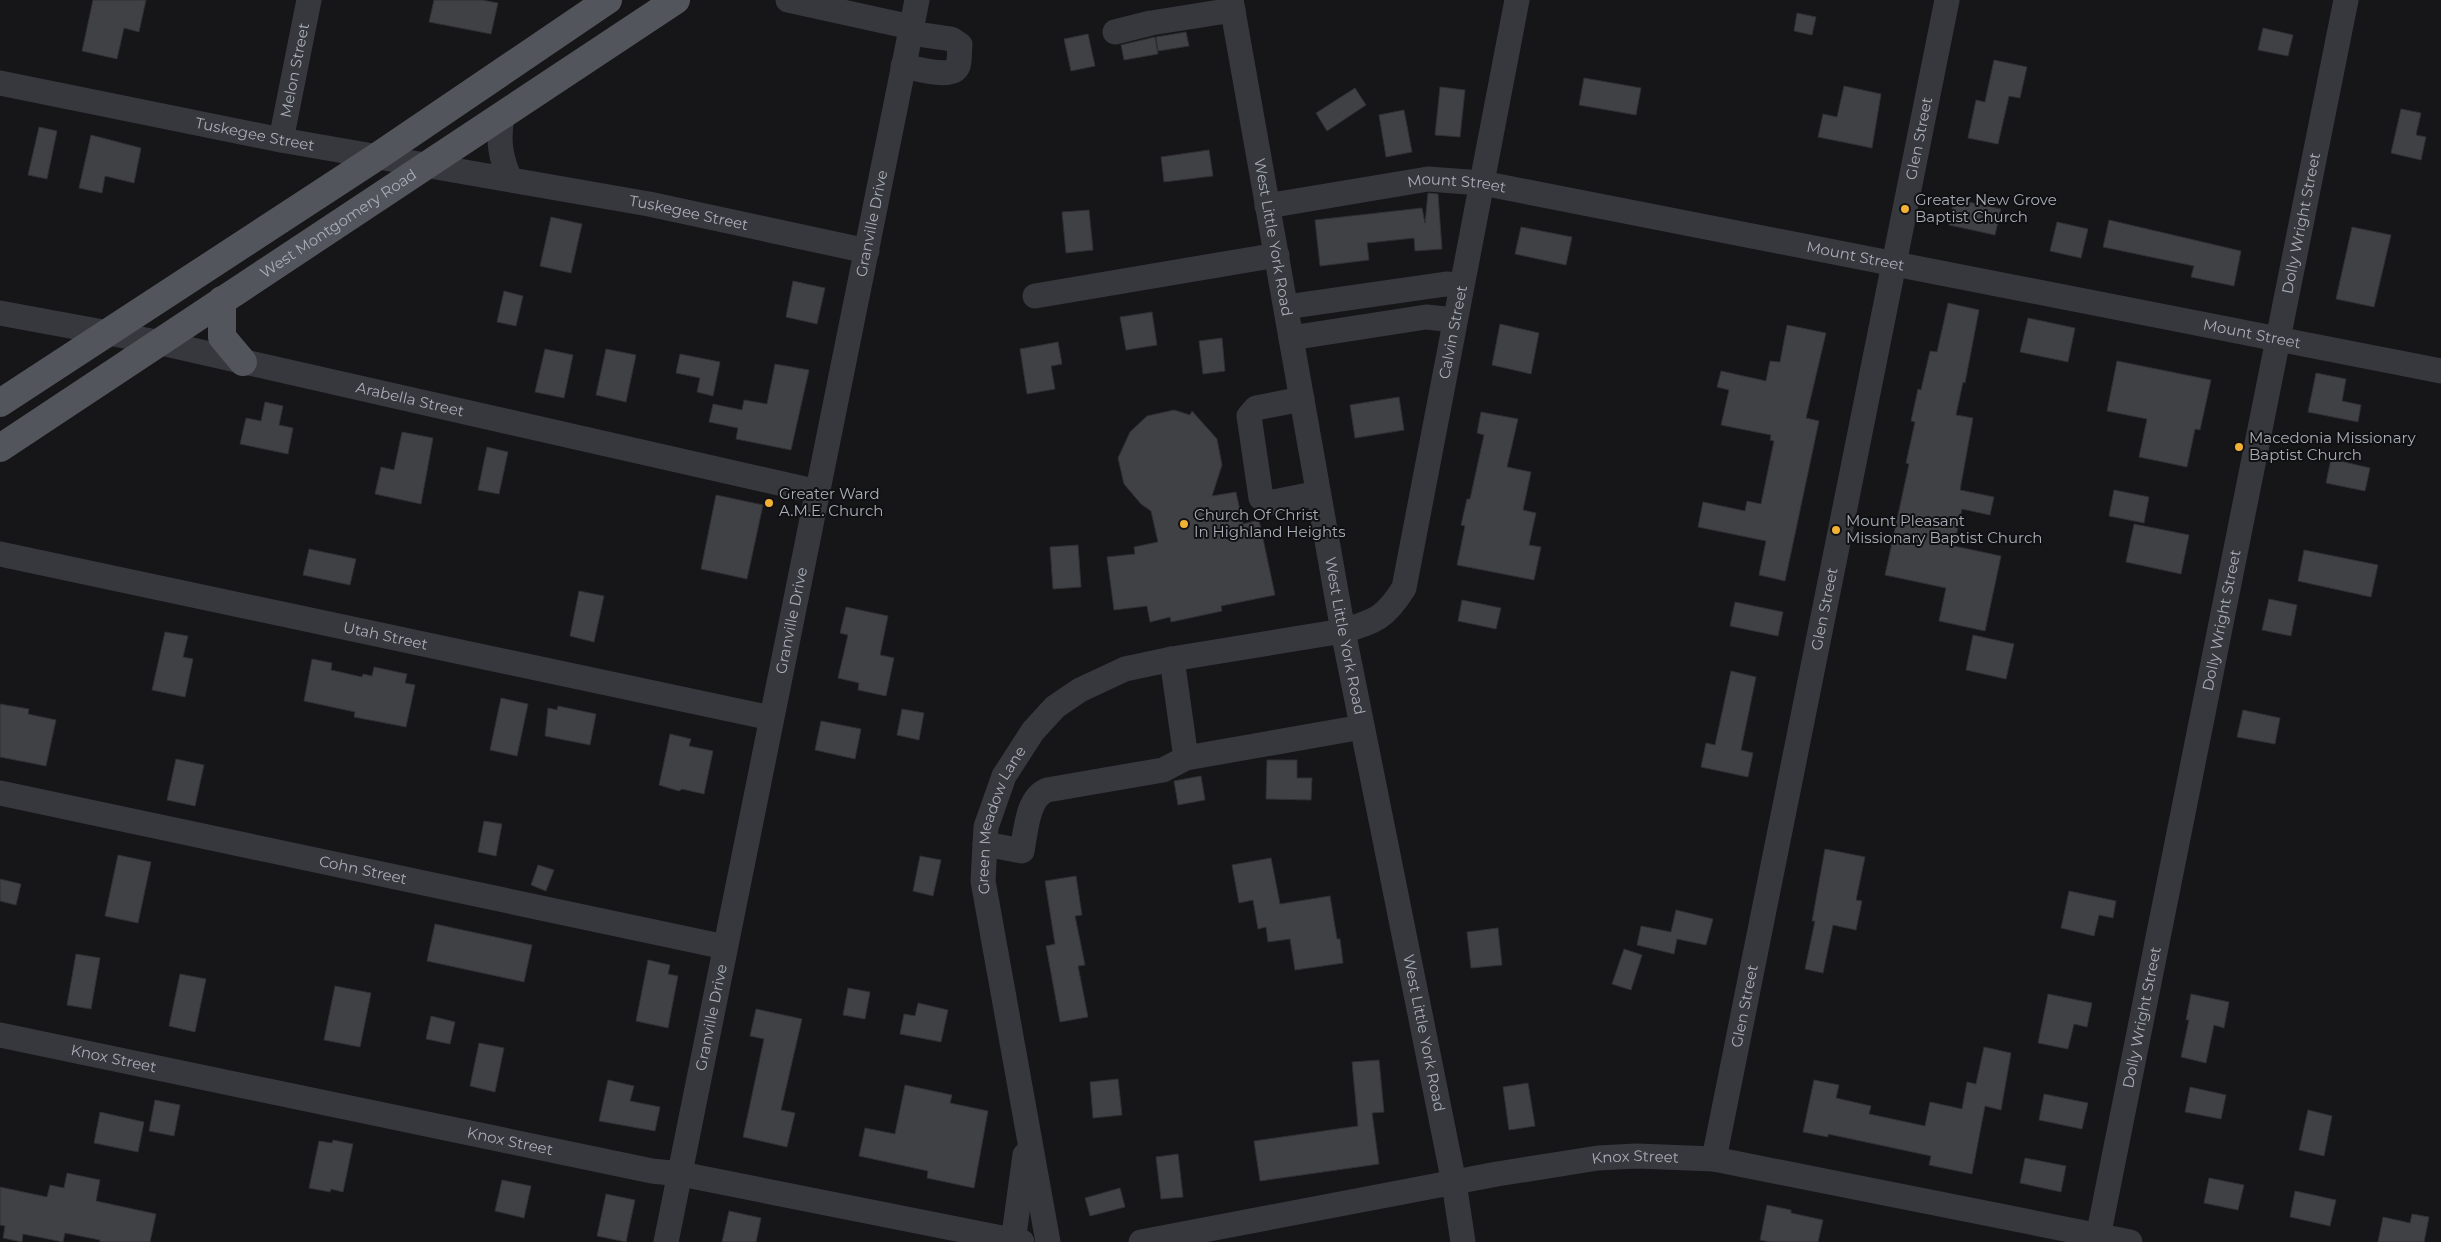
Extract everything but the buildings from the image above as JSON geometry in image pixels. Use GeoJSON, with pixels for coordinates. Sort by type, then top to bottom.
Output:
{"type":"FeatureCollection","features":[{"type":"Feature","properties":{"kind":"main road"},"geometry":{"type":"LineString","coordinates":[[0,403],[104,333],[378,156],[608,0]]}},
{"type":"Feature","properties":{"kind":"main road","name":"West Montgomery Road"},"geometry":{"type":"LineString","coordinates":[[0,448],[158,342],[430,165],[671,2]]}},
{"type":"Feature","properties":{"kind":"main road"},"geometry":{"type":"LineString","coordinates":[[222,300],[222,338],[243,362]]}},
{"type":"Feature","properties":{"kind":"street","name":"Melon Street"},"geometry":{"type":"LineString","coordinates":[[281,140],[309,0]]}},
{"type":"Feature","properties":{"kind":"street"},"geometry":{"type":"LineString","coordinates":[[788,0],[951,39],[960,45],[958,66],[953,71],[944,73],[904,66]]}},
{"type":"Feature","properties":{"kind":"street","name":"Granville Drive"},"geometry":{"type":"LineString","coordinates":[[666,1242],[917,0]]}},
{"type":"Feature","properties":{"kind":"street","name":"Calvin Street"},"geometry":{"type":"LineString","coordinates":[[1342,632],[1370,623],[1390,610],[1404,588],[1517,0]]}},
{"type":"Feature","properties":{"kind":"street","name":"Glen Street"},"geometry":{"type":"LineString","coordinates":[[1714,1159],[1947,0]]}},
{"type":"Feature","properties":{"kind":"street","name":"Dolly Wright Street"},"geometry":{"type":"LineString","coordinates":[[2098,1239],[2346,0]]}},
{"type":"Feature","properties":{"kind":"street"},"geometry":{"type":"LineString","coordinates":[[1115,32],[1232,5]]}},
{"type":"Feature","properties":{"kind":"street","name":"West Little York Road"},"geometry":{"type":"LineString","coordinates":[[1232,5],[1342,632],[1454,1182],[1463,1242]]}},
{"type":"Feature","properties":{"kind":"street","name":"Tuskegee Street"},"geometry":{"type":"LineString","coordinates":[[0,83],[281,140],[649,204],[866,251]]}},
{"type":"Feature","properties":{"kind":"street"},"geometry":{"type":"LineString","coordinates":[[502,117],[499,135],[501,160],[510,179]]}},
{"type":"Feature","properties":{"kind":"street","name":"Mount Street"},"geometry":{"type":"LineString","coordinates":[[1267,206],[1428,178],[1482,183],[2441,371]]}},
{"type":"Feature","properties":{"kind":"street"},"geometry":{"type":"LineString","coordinates":[[1035,296],[1277,255]]}},
{"type":"Feature","properties":{"kind":"street"},"geometry":{"type":"LineString","coordinates":[[1286,307],[1382,292],[1446,284],[1462,285]]}},
{"type":"Feature","properties":{"kind":"street","name":"Arabella Street"},"geometry":{"type":"LineString","coordinates":[[0,313],[158,342],[818,492]]}},
{"type":"Feature","properties":{"kind":"street"},"geometry":{"type":"LineString","coordinates":[[1291,338],[1426,317],[1455,320]]}},
{"type":"Feature","properties":{"kind":"street"},"geometry":{"type":"LineString","coordinates":[[1302,399],[1256,408],[1249,416],[1262,498],[1270,503],[1318,493]]}},
{"type":"Feature","properties":{"kind":"street","name":"Utah Street"},"geometry":{"type":"LineString","coordinates":[[0,554],[771,718]]}},
{"type":"Feature","properties":{"kind":"street","name":"Green Meadow Lane"},"geometry":{"type":"LineString","coordinates":[[1048,1242],[984,881],[986,827],[1004,776],[1033,731],[1055,707],[1080,690],[1125,669],[1172,659],[1342,632]]}},
{"type":"Feature","properties":{"kind":"street"},"geometry":{"type":"LineString","coordinates":[[1172,659],[1186,758]]}},
{"type":"Feature","properties":{"kind":"street"},"geometry":{"type":"LineString","coordinates":[[985,844],[1022,851],[1033,802],[1038,793],[1047,790],[1163,770],[1186,758],[1362,727]]}},
{"type":"Feature","properties":{"kind":"street","name":"Cohn Street"},"geometry":{"type":"LineString","coordinates":[[0,793],[725,947]]}},
{"type":"Feature","properties":{"kind":"street","name":"Knox Street"},"geometry":{"type":"LineString","coordinates":[[0,1034],[652,1171],[680,1174],[1016,1241]]}},
{"type":"Feature","properties":{"kind":"street"},"geometry":{"type":"LineString","coordinates":[[1016,1241],[1028,1134]]}},
{"type":"Feature","properties":{"kind":"street","name":"Knox Street"},"geometry":{"type":"LineString","coordinates":[[1141,1242],[1454,1182],[1598,1158],[1681,1156],[1714,1159],[2098,1239],[2130,1242]]}},
{"type":"Feature","properties":{"kind":"place","name":"Greater New Grove Baptist Church"},"geometry":{"type":"Point","coordinates":[1905,209]}},
{"type":"Feature","properties":{"kind":"place","name":"Macedonia Missionary Baptist Church"},"geometry":{"type":"Point","coordinates":[2239,447]}},
{"type":"Feature","properties":{"kind":"place","name":"Greater Ward A.M.E. Church"},"geometry":{"type":"Point","coordinates":[769,503]}},
{"type":"Feature","properties":{"kind":"place","name":"Church Of Christ In Highland Heights"},"geometry":{"type":"Point","coordinates":[1184,524]}},
{"type":"Feature","properties":{"kind":"place","name":"Mount Pleasant Missionary Baptist Church"},"geometry":{"type":"Point","coordinates":[1836,530]}}]}
